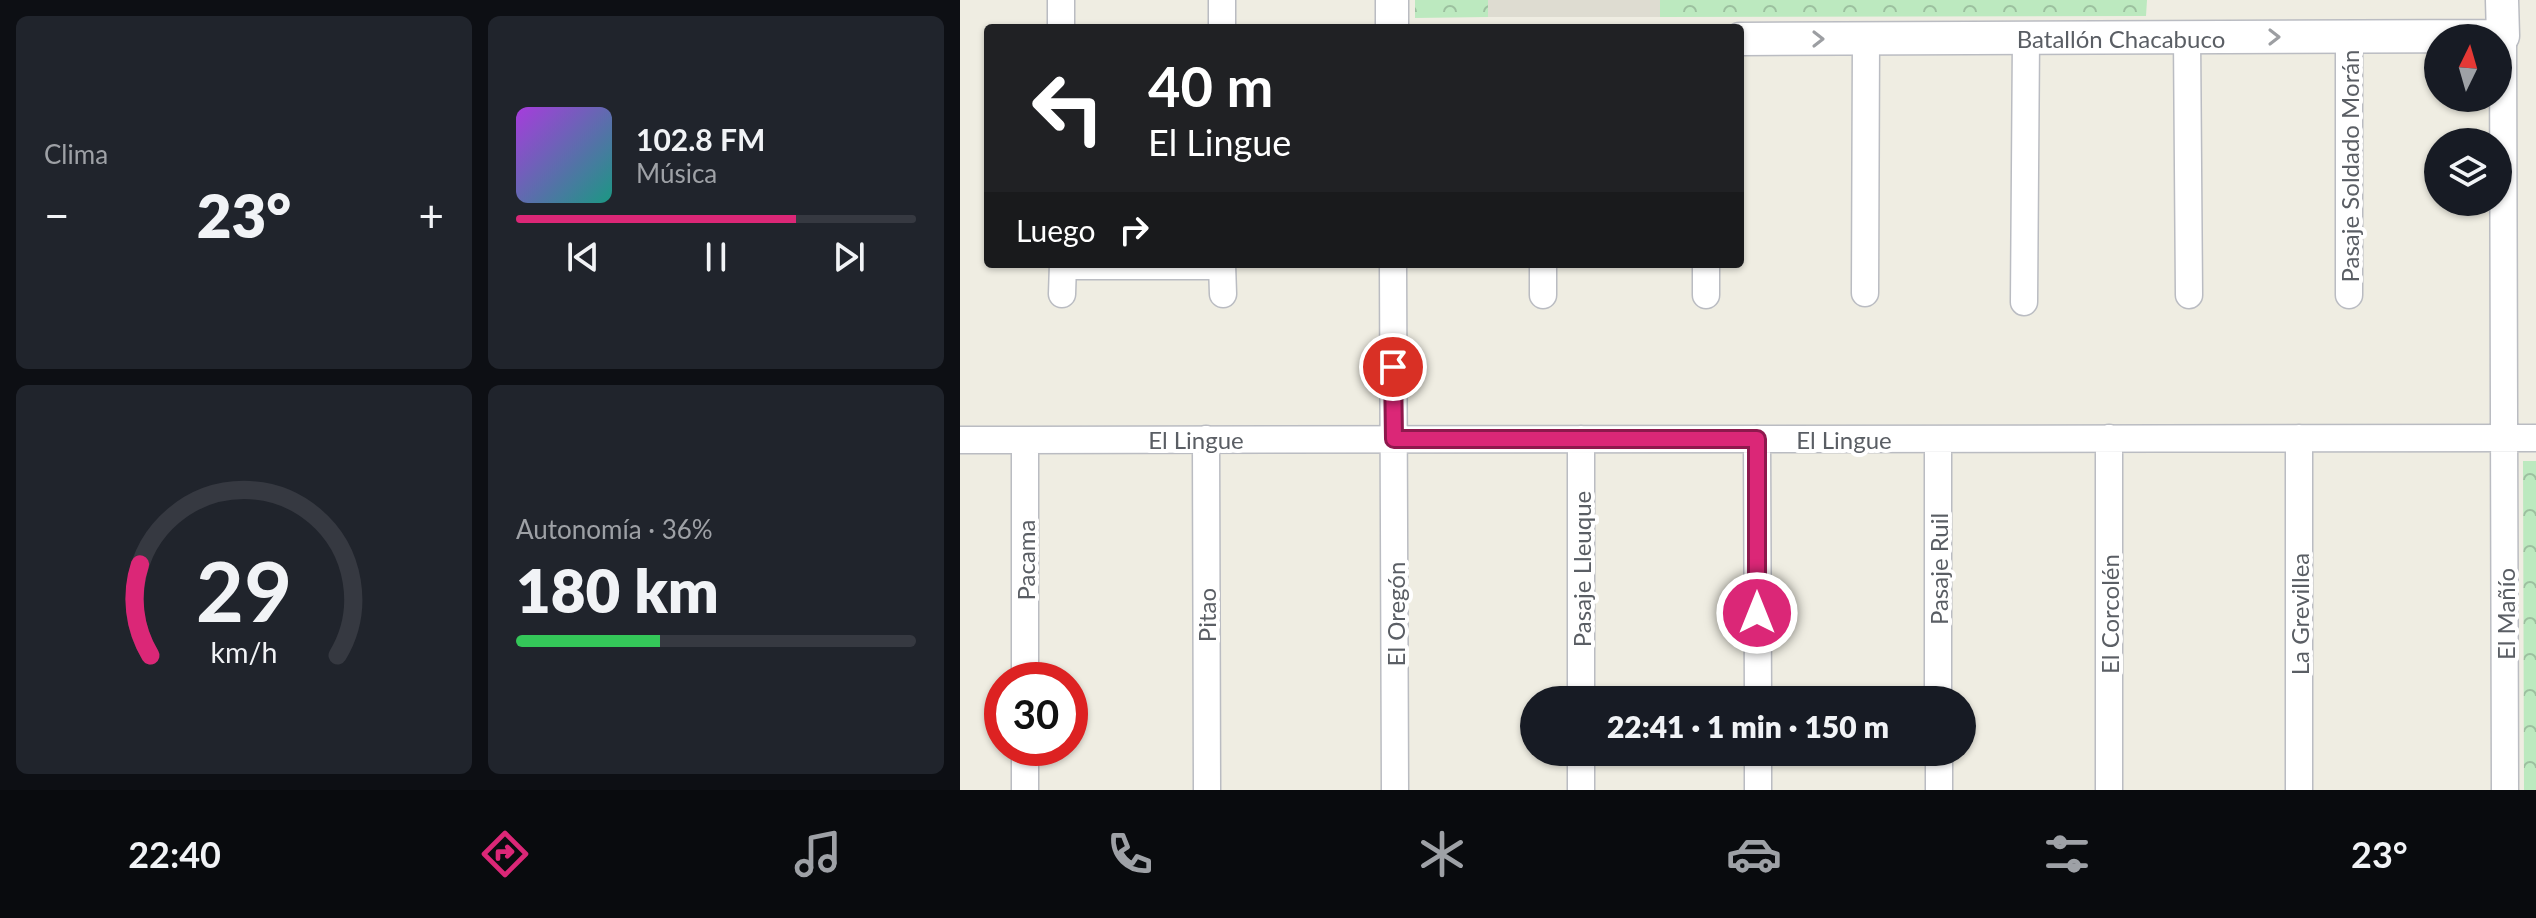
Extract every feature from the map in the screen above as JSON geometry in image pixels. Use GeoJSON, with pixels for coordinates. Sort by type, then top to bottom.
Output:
{"type":"FeatureCollection","features":[{"type":"Feature","properties":{"kind":"street"},"geometry":{"type":"LineString","coordinates":[[1061,0],[1061,24]]}},
{"type":"Feature","properties":{"kind":"street"},"geometry":{"type":"LineString","coordinates":[[1222,0],[1222,24]]}},
{"type":"Feature","properties":{"kind":"street"},"geometry":{"type":"LineString","coordinates":[[1392,0],[1392,24]]}},
{"type":"Feature","properties":{"kind":"street"},"geometry":{"type":"LineString","coordinates":[[2502,0],[2503,24]]}},
{"type":"Feature","properties":{"kind":"street"},"geometry":{"type":"LineString","coordinates":[[2187,37],[2189,295]]}},
{"type":"Feature","properties":{"kind":"street","name":"Pasaje Soldado Morán"},"geometry":{"type":"LineString","coordinates":[[2349,37],[2349,295]]}},
{"type":"Feature","properties":{"kind":"street","name":"Batallón Chacabuco"},"geometry":{"type":"LineString","coordinates":[[1744,39],[2424,37]]}},
{"type":"Feature","properties":{"kind":"street"},"geometry":{"type":"LineString","coordinates":[[2024,302],[2026,38]]}},
{"type":"Feature","properties":{"kind":"street"},"geometry":{"type":"LineString","coordinates":[[1865,293],[1866,39]]}},
{"type":"Feature","properties":{"kind":"street","name":"El Mañío"},"geometry":{"type":"LineString","coordinates":[[2503,112],[2505,790]]}},
{"type":"Feature","properties":{"kind":"street"},"geometry":{"type":"LineString","coordinates":[[1062,294],[1063,268]]}},
{"type":"Feature","properties":{"kind":"street"},"geometry":{"type":"LineString","coordinates":[[1222,268],[1223,294]]}},
{"type":"Feature","properties":{"kind":"street","name":"El Oregón"},"geometry":{"type":"LineString","coordinates":[[1393,268],[1395,790]]}},
{"type":"Feature","properties":{"kind":"street"},"geometry":{"type":"LineString","coordinates":[[1543,268],[1543,295]]}},
{"type":"Feature","properties":{"kind":"street"},"geometry":{"type":"LineString","coordinates":[[1706,268],[1706,295]]}},
{"type":"Feature","properties":{"kind":"street","name":"El Corcolén"},"geometry":{"type":"LineString","coordinates":[[2109,438],[2109,790]]}},
{"type":"Feature","properties":{"kind":"street","name":"La Grevillea"},"geometry":{"type":"LineString","coordinates":[[2299,438],[2299,790]]}},
{"type":"Feature","properties":{"kind":"street","name":"El Lingue"},"geometry":{"type":"LineString","coordinates":[[960,440],[2536,438]]}},
{"type":"Feature","properties":{"kind":"street","name":"Pitao"},"geometry":{"type":"LineString","coordinates":[[1206,439],[1207,790]]}},
{"type":"Feature","properties":{"kind":"street","name":"Pasaje Lleuque"},"geometry":{"type":"LineString","coordinates":[[1581,439],[1581,686]]}},
{"type":"Feature","properties":{"kind":"street"},"geometry":{"type":"LineString","coordinates":[[1757,439],[1758,686]]}},
{"type":"Feature","properties":{"kind":"street","name":"Pasaje Ruil"},"geometry":{"type":"LineString","coordinates":[[1938,439],[1938,686]]}},
{"type":"Feature","properties":{"kind":"street","name":"Pacama"},"geometry":{"type":"LineString","coordinates":[[1025,440],[1025,662]]}},
{"type":"Feature","properties":{"kind":"street"},"geometry":{"type":"LineString","coordinates":[[1025,766],[1025,790]]}},
{"type":"Feature","properties":{"kind":"street"},"geometry":{"type":"LineString","coordinates":[[1581,766],[1581,790]]}},
{"type":"Feature","properties":{"kind":"street"},"geometry":{"type":"LineString","coordinates":[[1758,766],[1758,790]]}},
{"type":"Feature","properties":{"kind":"street"},"geometry":{"type":"LineString","coordinates":[[1939,766],[1939,790]]}},
{"type":"Feature","properties":{"kind":"shaded area"},"geometry":{"type":"Polygon","coordinates":[[[1488,0],[1660,0],[1660,17],[1488,17],[1488,0]]]}},
{"type":"Feature","properties":{"kind":"green space"},"geometry":{"type":"Polygon","coordinates":[[[1415,0],[1488,0],[1488,17],[1415,18],[1415,0]]]}},
{"type":"Feature","properties":{"kind":"green space"},"geometry":{"type":"Polygon","coordinates":[[[1660,0],[2147,0],[2146,16],[1660,17],[1660,0]]]}},
{"type":"Feature","properties":{"kind":"green space"},"geometry":{"type":"Polygon","coordinates":[[[2523,461],[2536,461],[2536,790],[2524,790],[2523,461]]]}},
{"type":"Feature","properties":{"kind":"route"},"geometry":{"type":"LineString","coordinates":[[1393,367],[1394,439],[1757,439],[1757,613]]}}]}
